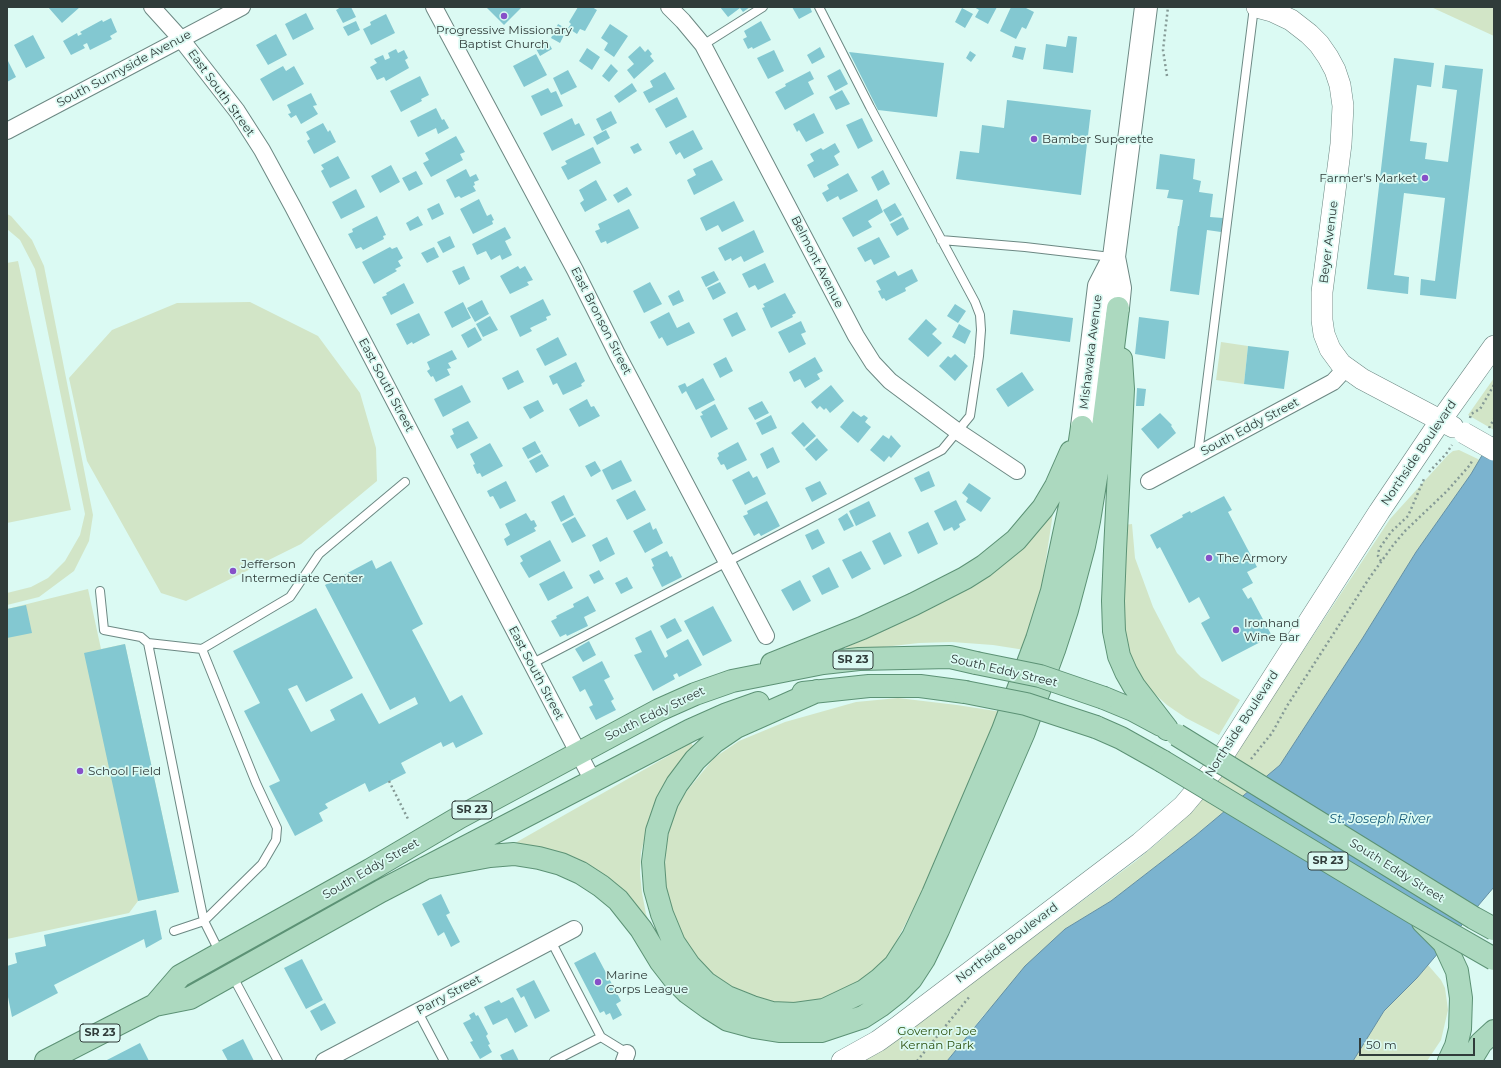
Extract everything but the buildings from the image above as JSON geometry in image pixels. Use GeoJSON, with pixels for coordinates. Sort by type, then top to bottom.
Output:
{"type":"FeatureCollection","features":[{"type":"Feature","properties":{"kind":"main road","name":"Mishawaka Avenue"},"geometry":{"type":"LineString","coordinates":[[1118,308],[1120,288],[1114,257],[1146,7]]}},
{"type":"Feature","properties":{"kind":"main road","name":"Mishawaka Avenue"},"geometry":{"type":"LineString","coordinates":[[1082,427],[1099,286],[1114,257]]}},
{"type":"Feature","properties":{"kind":"main road"},"geometry":{"type":"LineString","coordinates":[[1118,308],[1123,389],[1113,601],[1114,631],[1119,656],[1134,686],[1172,732]]}},
{"type":"Feature","properties":{"kind":"main road"},"geometry":{"type":"LineString","coordinates":[[425,868],[490,856],[514,854],[539,858],[561,864],[581,872],[618,900],[641,929],[670,974],[687,992],[728,1020],[754,1028],[779,1031],[821,1031],[863,1017],[899,991],[911,979],[924,959],[938,930],[1024,732],[1049,666],[1067,610],[1084,546],[1090,513],[1099,459],[1118,308]]}},
{"type":"Feature","properties":{"kind":"main road"},"geometry":{"type":"LineString","coordinates":[[732,680],[862,628],[914,604],[965,578],[1000,554],[1016,540],[1043,508],[1056,486],[1082,427]]}},
{"type":"Feature","properties":{"kind":"main road"},"geometry":{"type":"LineString","coordinates":[[817,691],[736,727],[714,742],[695,760],[677,784],[667,802],[657,831],[653,862],[655,889],[662,914],[674,943],[689,965],[706,983],[727,997],[772,1013],[795,1014],[824,1010],[864,991],[895,965],[913,937],[1003,730],[1037,639],[1052,591],[1071,501],[1082,427]]}},
{"type":"Feature","properties":{"kind":"main road","name":"South Eddy Street"},"geometry":{"type":"LineString","coordinates":[[155,1005],[180,976],[383,863],[460,817],[659,710],[732,680],[823,663],[859,659],[950,657],[1040,676],[1104,698],[1133,710],[1484,920],[1494,929]]}},
{"type":"Feature","properties":{"kind":"main road","name":"South Eddy Street"},"geometry":{"type":"LineString","coordinates":[[46,1061],[155,1005],[190,998],[425,868],[691,730],[727,714],[773,698],[817,691],[869,686],[920,686],[965,692],[1026,704],[1096,727],[1121,738],[1162,761],[1414,913],[1494,959]]}},
{"type":"Feature","properties":{"kind":"main road"},"geometry":{"type":"LineString","coordinates":[[1414,913],[1444,943],[1457,972],[1462,998],[1460,1029],[1456,1046],[1449,1061]]}},
{"type":"Feature","properties":{"kind":"main road"},"geometry":{"type":"LineString","coordinates":[[1470,1061],[1481,1043],[1494,1031]]}},
{"type":"Feature","properties":{"kind":"street","name":"East South Street"},"geometry":{"type":"LineString","coordinates":[[152,7],[181,39],[237,111],[262,150],[593,781]]}},
{"type":"Feature","properties":{"kind":"street","name":"South Sunnyside Avenue"},"geometry":{"type":"LineString","coordinates":[[7,131],[242,7]]}},
{"type":"Feature","properties":{"kind":"street","name":"East Bronson Street"},"geometry":{"type":"LineString","coordinates":[[434,7],[575,270],[617,354],[766,636]]}},
{"type":"Feature","properties":{"kind":"street","name":"Belmont Avenue"},"geometry":{"type":"LineString","coordinates":[[669,7],[703,45],[856,336],[873,363],[890,381],[957,431],[1016,471]]}},
{"type":"Feature","properties":{"kind":"street","name":"Beyer Avenue"},"geometry":{"type":"LineString","coordinates":[[1256,7],[1272,11],[1291,20],[1309,34],[1319,44],[1328,57],[1335,70],[1340,85],[1343,106],[1341,144],[1322,292],[1322,320],[1324,334],[1330,349],[1341,364],[1362,379],[1441,420],[1467,425],[1486,445]]}},
{"type":"Feature","properties":{"kind":"street","name":"Northside Boulevard"},"geometry":{"type":"LineString","coordinates":[[842,1061],[878,1041],[896,1028],[1140,843],[1183,806],[1215,768],[1374,519],[1441,420],[1494,346]]}},
{"type":"Feature","properties":{"kind":"street","name":"South Eddy Street"},"geometry":{"type":"LineString","coordinates":[[1150,481],[1333,382],[1346,368]]}},
{"type":"Feature","properties":{"kind":"street","name":"Parry Street"},"geometry":{"type":"LineString","coordinates":[[324,1061],[574,929]]}},
{"type":"Feature","properties":{"kind":"lane"},"geometry":{"type":"LineString","coordinates":[[703,45],[763,7]]}},
{"type":"Feature","properties":{"kind":"lane"},"geometry":{"type":"LineString","coordinates":[[531,664],[726,561],[942,450],[970,416],[979,356],[981,330],[980,315],[975,302],[870,107],[819,7]]}},
{"type":"Feature","properties":{"kind":"lane"},"geometry":{"type":"LineString","coordinates":[[1198,454],[1256,7]]}},
{"type":"Feature","properties":{"kind":"lane"},"geometry":{"type":"LineString","coordinates":[[941,240],[1025,247],[1114,257]]}},
{"type":"Feature","properties":{"kind":"lane"},"geometry":{"type":"LineString","coordinates":[[148,643],[202,649],[290,597],[319,554],[405,482]]}},
{"type":"Feature","properties":{"kind":"lane"},"geometry":{"type":"LineString","coordinates":[[100,591],[104,630],[141,636],[148,643],[204,921],[221,954]]}},
{"type":"Feature","properties":{"kind":"lane"},"geometry":{"type":"LineString","coordinates":[[174,931],[204,921],[262,864],[276,840],[277,828],[253,776],[202,649]]}},
{"type":"Feature","properties":{"kind":"lane"},"geometry":{"type":"LineString","coordinates":[[551,941],[601,1037],[625,1057]]}},
{"type":"Feature","properties":{"kind":"lane"},"geometry":{"type":"LineString","coordinates":[[232,975],[278,1061]]}},
{"type":"Feature","properties":{"kind":"lane"},"geometry":{"type":"LineString","coordinates":[[418,1012],[444,1061]]}},
{"type":"Feature","properties":{"kind":"lane"},"geometry":{"type":"LineString","coordinates":[[554,1061],[601,1037]]}},
{"type":"Feature","properties":{"kind":"path"},"geometry":{"type":"LineString","coordinates":[[1167,76],[1163,50],[1168,7]]}},
{"type":"Feature","properties":{"kind":"path"},"geometry":{"type":"LineString","coordinates":[[1467,425],[1472,414],[1480,409],[1494,385]]}},
{"type":"Feature","properties":{"kind":"path"},"geometry":{"type":"LineString","coordinates":[[1446,454],[1425,477],[1408,516],[1391,532],[1379,549],[1378,556],[1381,561],[1405,531],[1447,491],[1486,445],[1494,419]]}},
{"type":"Feature","properties":{"kind":"path"},"geometry":{"type":"LineString","coordinates":[[388,782],[409,821]]}},
{"type":"Feature","properties":{"kind":"path"},"geometry":{"type":"LineString","coordinates":[[918,1061],[973,992]]}},
{"type":"Feature","properties":{"kind":"green space"},"geometry":{"type":"Polygon","coordinates":[[[1431,7],[1494,7],[1494,36],[1431,7]]]}},
{"type":"Feature","properties":{"kind":"green space"},"geometry":{"type":"Polygon","coordinates":[[[7,214],[11,216],[32,240],[44,266],[93,515],[89,541],[74,571],[39,597],[7,605],[7,593],[31,587],[48,578],[65,561],[80,535],[85,514],[35,269],[20,240],[7,229],[7,214]]]}},
{"type":"Feature","properties":{"kind":"green space"},"geometry":{"type":"Polygon","coordinates":[[[18,261],[71,510],[7,523],[7,263],[18,261]]]}},
{"type":"Feature","properties":{"kind":"green space"},"geometry":{"type":"Polygon","coordinates":[[[250,302],[318,336],[360,393],[376,448],[377,481],[301,544],[186,601],[161,593],[87,461],[69,378],[112,330],[177,303],[250,302]]]}},
{"type":"Feature","properties":{"kind":"green space"},"geometry":{"type":"Polygon","coordinates":[[[1221,342],[1248,346],[1244,384],[1216,380],[1221,342]]]}},
{"type":"Feature","properties":{"kind":"green space"},"geometry":{"type":"Polygon","coordinates":[[[1494,378],[1494,430],[1468,415],[1494,378]]]}},
{"type":"Feature","properties":{"kind":"green space","name":"Governor Joe Kernan Park"},"geometry":{"type":"Polygon","coordinates":[[[1459,450],[1480,460],[1416,552],[1362,639],[1280,765],[1195,836],[1111,901],[1065,929],[983,1016],[947,1061],[862,1061],[882,1050],[1136,861],[1194,810],[1224,771],[1390,519],[1448,455],[1453,451],[1459,450]]]}},
{"type":"Feature","properties":{"kind":"green space"},"geometry":{"type":"Polygon","coordinates":[[[1053,513],[1040,599],[1025,650],[993,645],[952,642],[919,643],[848,651],[844,644],[978,582],[1002,566],[1024,547],[1053,513]]]}},
{"type":"Feature","properties":{"kind":"green space"},"geometry":{"type":"Polygon","coordinates":[[[1132,524],[1135,558],[1153,607],[1177,653],[1201,677],[1240,700],[1219,735],[1186,718],[1167,705],[1148,688],[1133,669],[1121,623],[1124,525],[1132,524]]]}},
{"type":"Feature","properties":{"kind":"green space","name":"School Field"},"geometry":{"type":"Polygon","coordinates":[[[88,589],[101,649],[125,644],[179,892],[138,901],[129,913],[7,939],[7,609],[88,589]]]}},
{"type":"Feature","properties":{"kind":"green space"},"geometry":{"type":"Polygon","coordinates":[[[898,698],[1002,712],[919,898],[887,959],[870,976],[816,1003],[781,1004],[747,996],[723,984],[701,967],[684,944],[669,911],[664,876],[667,841],[673,815],[686,792],[714,758],[739,741],[785,722],[856,702],[898,698]]]}},
{"type":"Feature","properties":{"kind":"green space"},"geometry":{"type":"Polygon","coordinates":[[[691,743],[694,747],[673,771],[661,789],[652,810],[641,852],[640,873],[642,893],[646,914],[654,934],[630,904],[508,847],[691,743]]]}},
{"type":"Feature","properties":{"kind":"green space"},"geometry":{"type":"Polygon","coordinates":[[[1428,965],[1441,980],[1445,988],[1448,1010],[1441,1040],[1427,1061],[1353,1061],[1384,1011],[1428,965]]]}},
{"type":"Feature","properties":{"kind":"water","name":"St. Joseph River"},"geometry":{"type":"Polygon","coordinates":[[[1494,435],[1494,887],[1417,978],[1384,1011],[1353,1061],[947,1061],[1025,966],[1065,929],[1111,901],[1195,836],[1280,765],[1362,639],[1416,552],[1471,474],[1494,435]]]}},
{"type":"Feature","properties":{"kind":"place","name":"Progressive Missionary Baptist Church"},"geometry":{"type":"Point","coordinates":[504,16]}},
{"type":"Feature","properties":{"kind":"place","name":"Bamber Superette"},"geometry":{"type":"Point","coordinates":[1034,139]}},
{"type":"Feature","properties":{"kind":"place","name":"Farmer's Market"},"geometry":{"type":"Point","coordinates":[1425,178]}},
{"type":"Feature","properties":{"kind":"place","name":"The Armory"},"geometry":{"type":"Point","coordinates":[1209,558]}},
{"type":"Feature","properties":{"kind":"place","name":"Jefferson Intermediate Center"},"geometry":{"type":"Point","coordinates":[233,571]}},
{"type":"Feature","properties":{"kind":"place","name":"Ironhand Wine Bar"},"geometry":{"type":"Point","coordinates":[1236,630]}},
{"type":"Feature","properties":{"kind":"place","name":"School Field"},"geometry":{"type":"Point","coordinates":[80,771]}},
{"type":"Feature","properties":{"kind":"place","name":"Marine Corps League"},"geometry":{"type":"Point","coordinates":[598,982]}}]}
